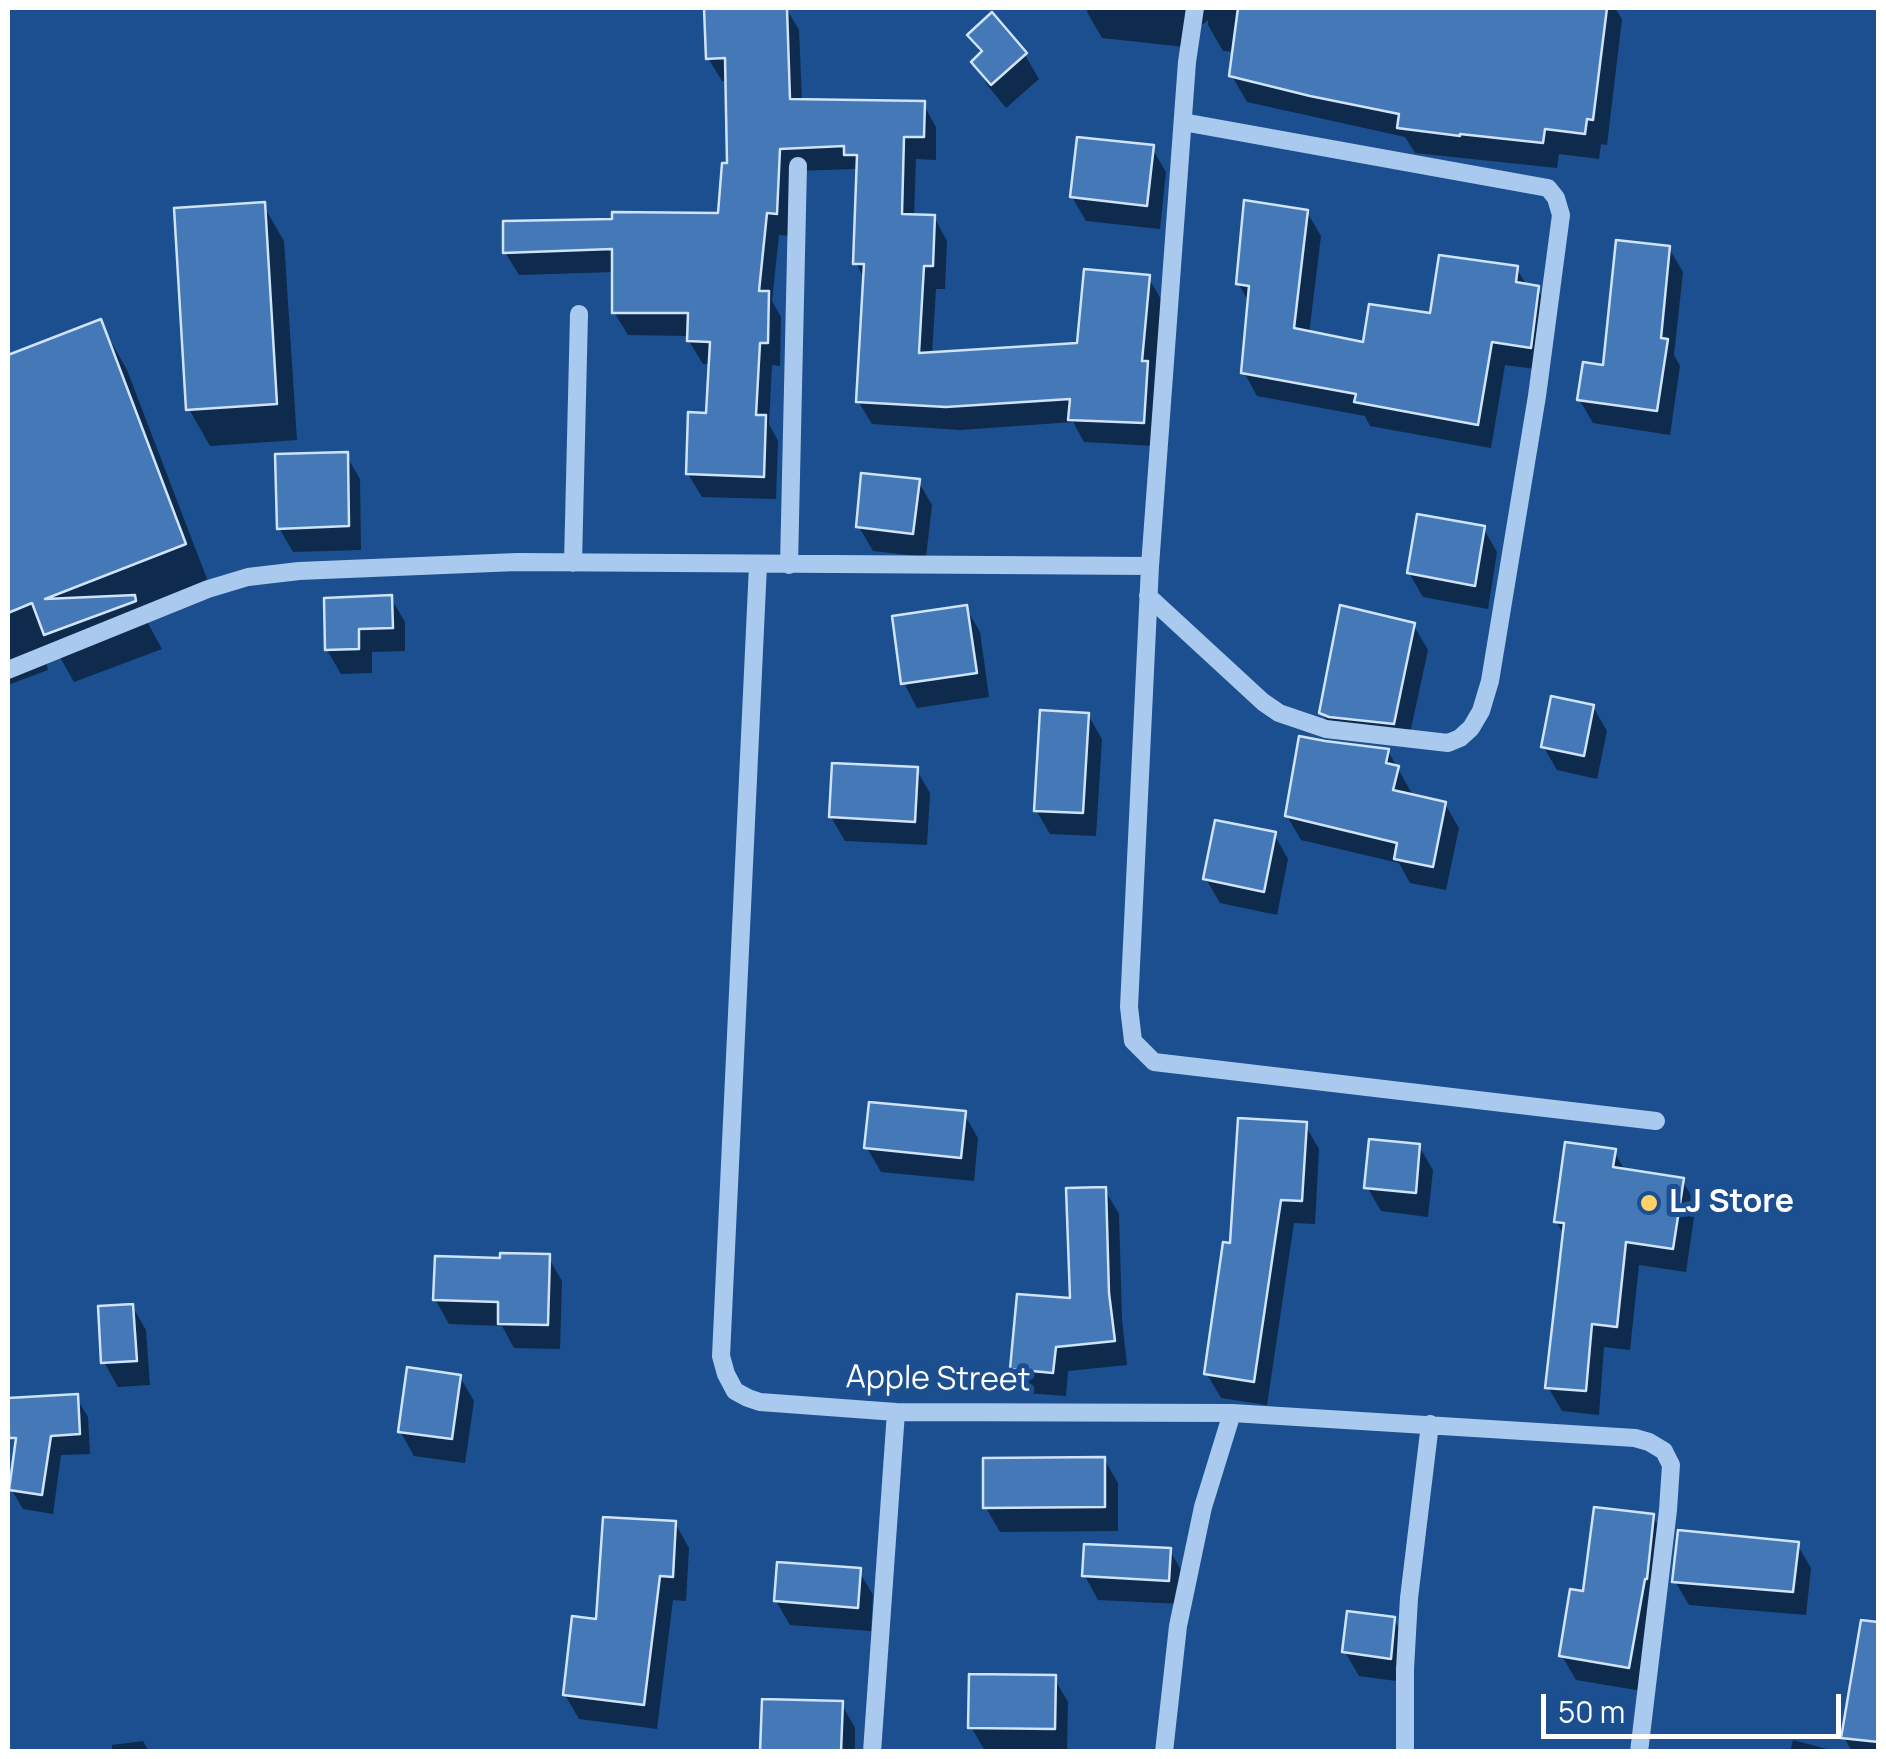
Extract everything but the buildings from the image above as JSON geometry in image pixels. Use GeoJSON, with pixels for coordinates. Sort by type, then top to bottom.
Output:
{"type":"FeatureCollection","features":[{"type":"Feature","properties":{"kind":"street"},"geometry":{"type":"LineString","coordinates":[[1194,8],[1148,596],[1130,1007],[1133,1042],[1154,1062],[1187,1067],[1656,1121]]}},
{"type":"Feature","properties":{"kind":"street"},"geometry":{"type":"LineString","coordinates":[[1148,596],[1263,702],[1280,713],[1326,728],[1448,743],[1472,728],[1490,682],[1537,396],[1561,215],[1548,188],[1183,122]]}},
{"type":"Feature","properties":{"kind":"street"},"geometry":{"type":"LineString","coordinates":[[789,564],[798,166]]}},
{"type":"Feature","properties":{"kind":"street"},"geometry":{"type":"LineString","coordinates":[[574,562],[578,314]]}},
{"type":"Feature","properties":{"kind":"street"},"geometry":{"type":"LineString","coordinates":[[8,670],[208,589],[248,577],[517,562],[1150,566]]}},
{"type":"Feature","properties":{"kind":"street","name":"Apple Street"},"geometry":{"type":"LineString","coordinates":[[758,564],[721,1356],[735,1390],[760,1402],[896,1412],[1232,1413],[1635,1438],[1664,1451],[1671,1465],[1638,1752]]}},
{"type":"Feature","properties":{"kind":"street"},"geometry":{"type":"LineString","coordinates":[[872,1752],[896,1412]]}},
{"type":"Feature","properties":{"kind":"street"},"geometry":{"type":"LineString","coordinates":[[1164,1752],[1178,1626],[1203,1506],[1232,1413]]}},
{"type":"Feature","properties":{"kind":"street"},"geometry":{"type":"LineString","coordinates":[[1405,1752],[1409,1598],[1430,1424]]}},
{"type":"Feature","properties":{"kind":"place","name":"LJ Store"},"geometry":{"type":"Point","coordinates":[1649,1203]}}]}
